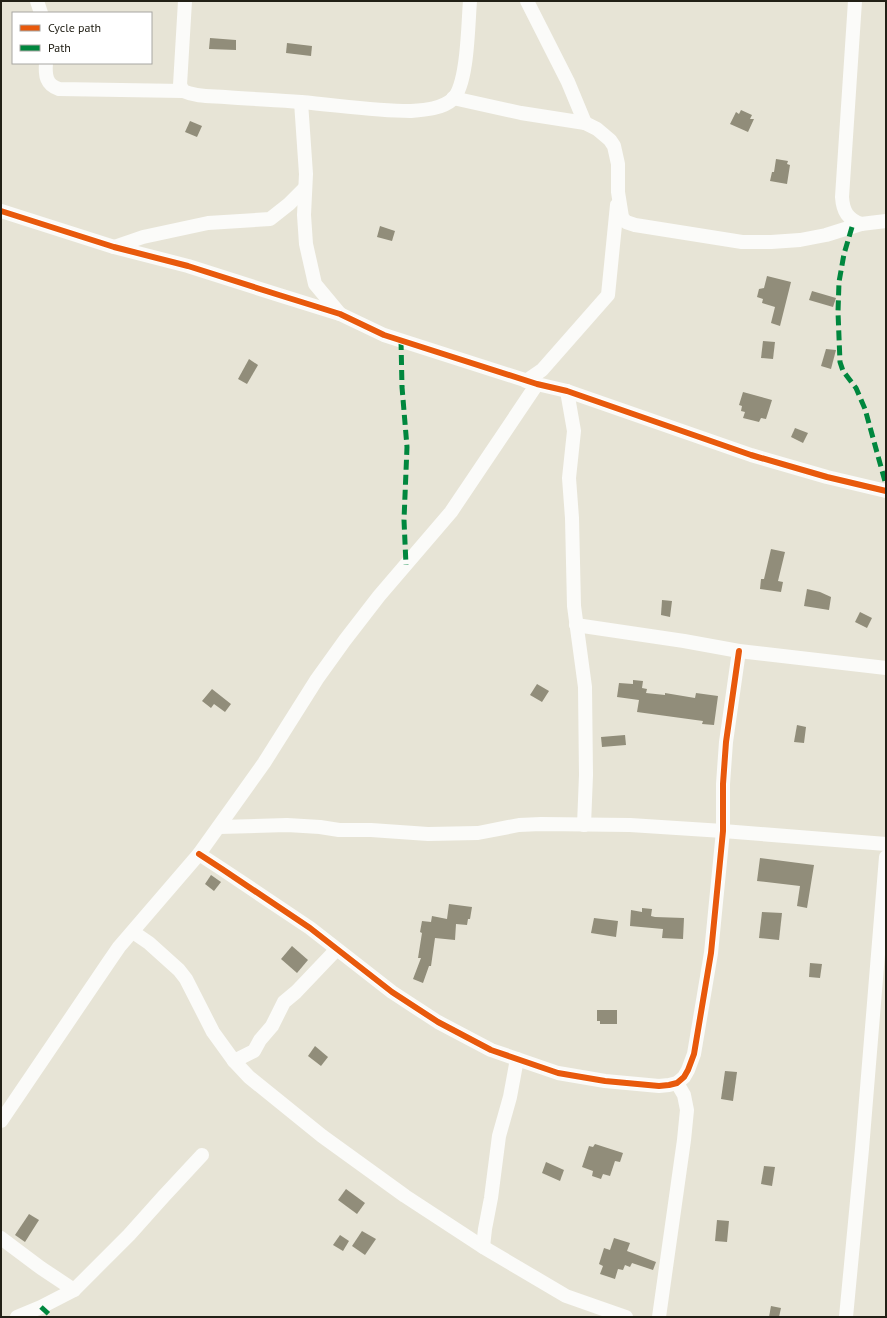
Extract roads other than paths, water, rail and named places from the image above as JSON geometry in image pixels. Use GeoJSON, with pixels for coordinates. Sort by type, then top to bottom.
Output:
{"type":"FeatureCollection","features":[{"type":"Feature","properties":{"kind":"street"},"geometry":{"type":"LineString","coordinates":[[37,1],[41,12]]}},
{"type":"Feature","properties":{"kind":"street"},"geometry":{"type":"LineString","coordinates":[[183,91],[180,85],[185,1]]}},
{"type":"Feature","properties":{"kind":"street"},"geometry":{"type":"LineString","coordinates":[[46,64],[46,77],[48,82],[50,85],[59,89],[183,91],[200,95],[301,102],[360,108],[410,110],[433,109],[444,106],[457,93],[464,67],[470,1]]}},
{"type":"Feature","properties":{"kind":"street"},"geometry":{"type":"LineString","coordinates":[[527,1],[568,82],[586,123]]}},
{"type":"Feature","properties":{"kind":"street"},"geometry":{"type":"LineString","coordinates":[[855,1],[842,197],[843,209],[848,217],[861,224]]}},
{"type":"Feature","properties":{"kind":"street"},"geometry":{"type":"LineString","coordinates":[[1,1122],[106,966],[199,854],[219,827],[264,763],[345,640],[379,596],[451,512],[532,383],[608,295],[619,172],[614,146],[610,140],[597,129],[586,123],[521,113],[453,98]]}},
{"type":"Feature","properties":{"kind":"street"},"geometry":{"type":"LineString","coordinates":[[301,102],[306,174],[304,215],[306,244],[315,284],[340,314]]}},
{"type":"Feature","properties":{"kind":"street"},"geometry":{"type":"LineString","coordinates":[[114,247],[143,237],[208,223],[241,220],[267,220],[289,204],[305,188]]}},
{"type":"Feature","properties":{"kind":"street"},"geometry":{"type":"LineString","coordinates":[[618,192],[622,217],[628,223],[742,242],[800,240],[826,235],[861,224],[886,221]]}},
{"type":"Feature","properties":{"kind":"street"},"geometry":{"type":"LineString","coordinates":[[1,211],[114,247],[188,266],[340,314],[384,335],[532,383],[567,391],[751,455],[827,478],[886,491]]}},
{"type":"Feature","properties":{"kind":"street"},"geometry":{"type":"LineString","coordinates":[[567,391],[574,431],[569,478],[572,518],[573,586],[576,625],[585,687],[586,775],[584,825]]}},
{"type":"Feature","properties":{"kind":"street"},"geometry":{"type":"LineString","coordinates":[[576,625],[684,641],[739,651],[886,668]]}},
{"type":"Feature","properties":{"kind":"street"},"geometry":{"type":"LineString","coordinates":[[199,854],[310,928],[336,950],[392,992],[438,1022],[491,1050],[558,1073],[605,1081],[659,1086],[677,1082],[684,1078],[695,1046],[711,953],[723,831],[724,755],[739,651]]}},
{"type":"Feature","properties":{"kind":"street"},"geometry":{"type":"LineString","coordinates":[[219,827],[288,825],[339,830],[371,830],[428,834],[478,833],[519,824],[630,825],[886,844]]}},
{"type":"Feature","properties":{"kind":"street"},"geometry":{"type":"LineString","coordinates":[[846,1317],[862,1149],[881,983],[886,857]]}},
{"type":"Feature","properties":{"kind":"street"},"geometry":{"type":"LineString","coordinates":[[133,932],[155,948],[179,970],[186,979],[212,1032],[234,1061],[249,1077],[322,1136],[405,1196],[483,1247],[566,1296],[595,1317]]}},
{"type":"Feature","properties":{"kind":"street"},"geometry":{"type":"LineString","coordinates":[[234,1061],[254,1051],[260,1040],[272,1026],[284,1002],[296,992],[336,950]]}},
{"type":"Feature","properties":{"kind":"street"},"geometry":{"type":"LineString","coordinates":[[483,1247],[492,1195],[499,1136],[510,1097],[517,1059]]}},
{"type":"Feature","properties":{"kind":"street"},"geometry":{"type":"LineString","coordinates":[[659,1317],[687,1110],[684,1095],[677,1082]]}},
{"type":"Feature","properties":{"kind":"street"},"geometry":{"type":"LineString","coordinates":[[17,1317],[48,1304],[74,1290],[130,1235],[163,1196],[202,1155]]}},
{"type":"Feature","properties":{"kind":"street"},"geometry":{"type":"LineString","coordinates":[[1,1238],[41,1268],[74,1290]]}},
{"type":"Feature","properties":{"kind":"street"},"geometry":{"type":"LineString","coordinates":[[566,1296],[626,1317]]}}]}
